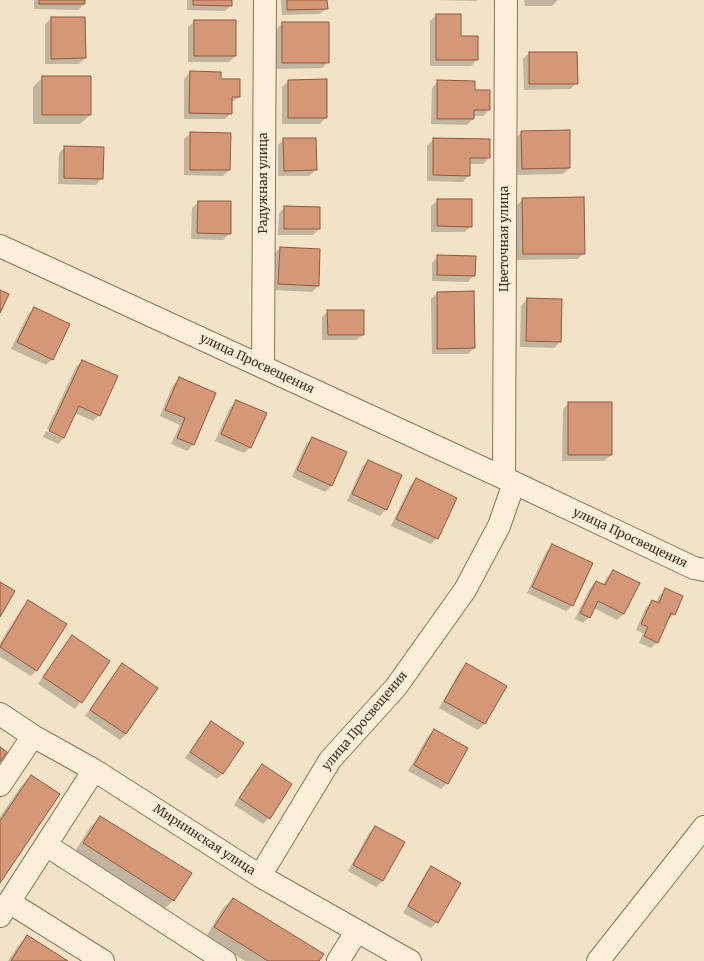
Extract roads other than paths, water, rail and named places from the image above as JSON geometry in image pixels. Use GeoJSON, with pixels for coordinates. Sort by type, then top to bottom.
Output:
{"type":"FeatureCollection","features":[{"type":"Feature","properties":{"kind":"street","name":"Радужная улица"},"geometry":{"type":"LineString","coordinates":[[263,367],[265,0]]}},
{"type":"Feature","properties":{"kind":"street","name":"Цветочная улица"},"geometry":{"type":"LineString","coordinates":[[506,0],[509,480]]}},
{"type":"Feature","properties":{"kind":"street","name":"улица Просвещения"},"geometry":{"type":"LineString","coordinates":[[0,246],[509,480],[694,568],[704,570]]}},
{"type":"Feature","properties":{"kind":"street","name":"улица Просвещения"},"geometry":{"type":"LineString","coordinates":[[260,876],[330,760],[396,687],[465,590],[499,526],[509,480]]}},
{"type":"Feature","properties":{"kind":"street","name":"Мирнинская улица"},"geometry":{"type":"LineString","coordinates":[[0,714],[33,736],[94,770],[260,876],[410,961]]}},
{"type":"Feature","properties":{"kind":"street"},"geometry":{"type":"LineString","coordinates":[[0,785],[33,736]]}},
{"type":"Feature","properties":{"kind":"street"},"geometry":{"type":"LineString","coordinates":[[94,770],[5,909],[103,961]]}},
{"type":"Feature","properties":{"kind":"street"},"geometry":{"type":"LineString","coordinates":[[598,961],[704,827]]}},
{"type":"Feature","properties":{"kind":"street"},"geometry":{"type":"LineString","coordinates":[[46,844],[226,961]]}},
{"type":"Feature","properties":{"kind":"street"},"geometry":{"type":"LineString","coordinates":[[338,961],[357,931]]}}]}
